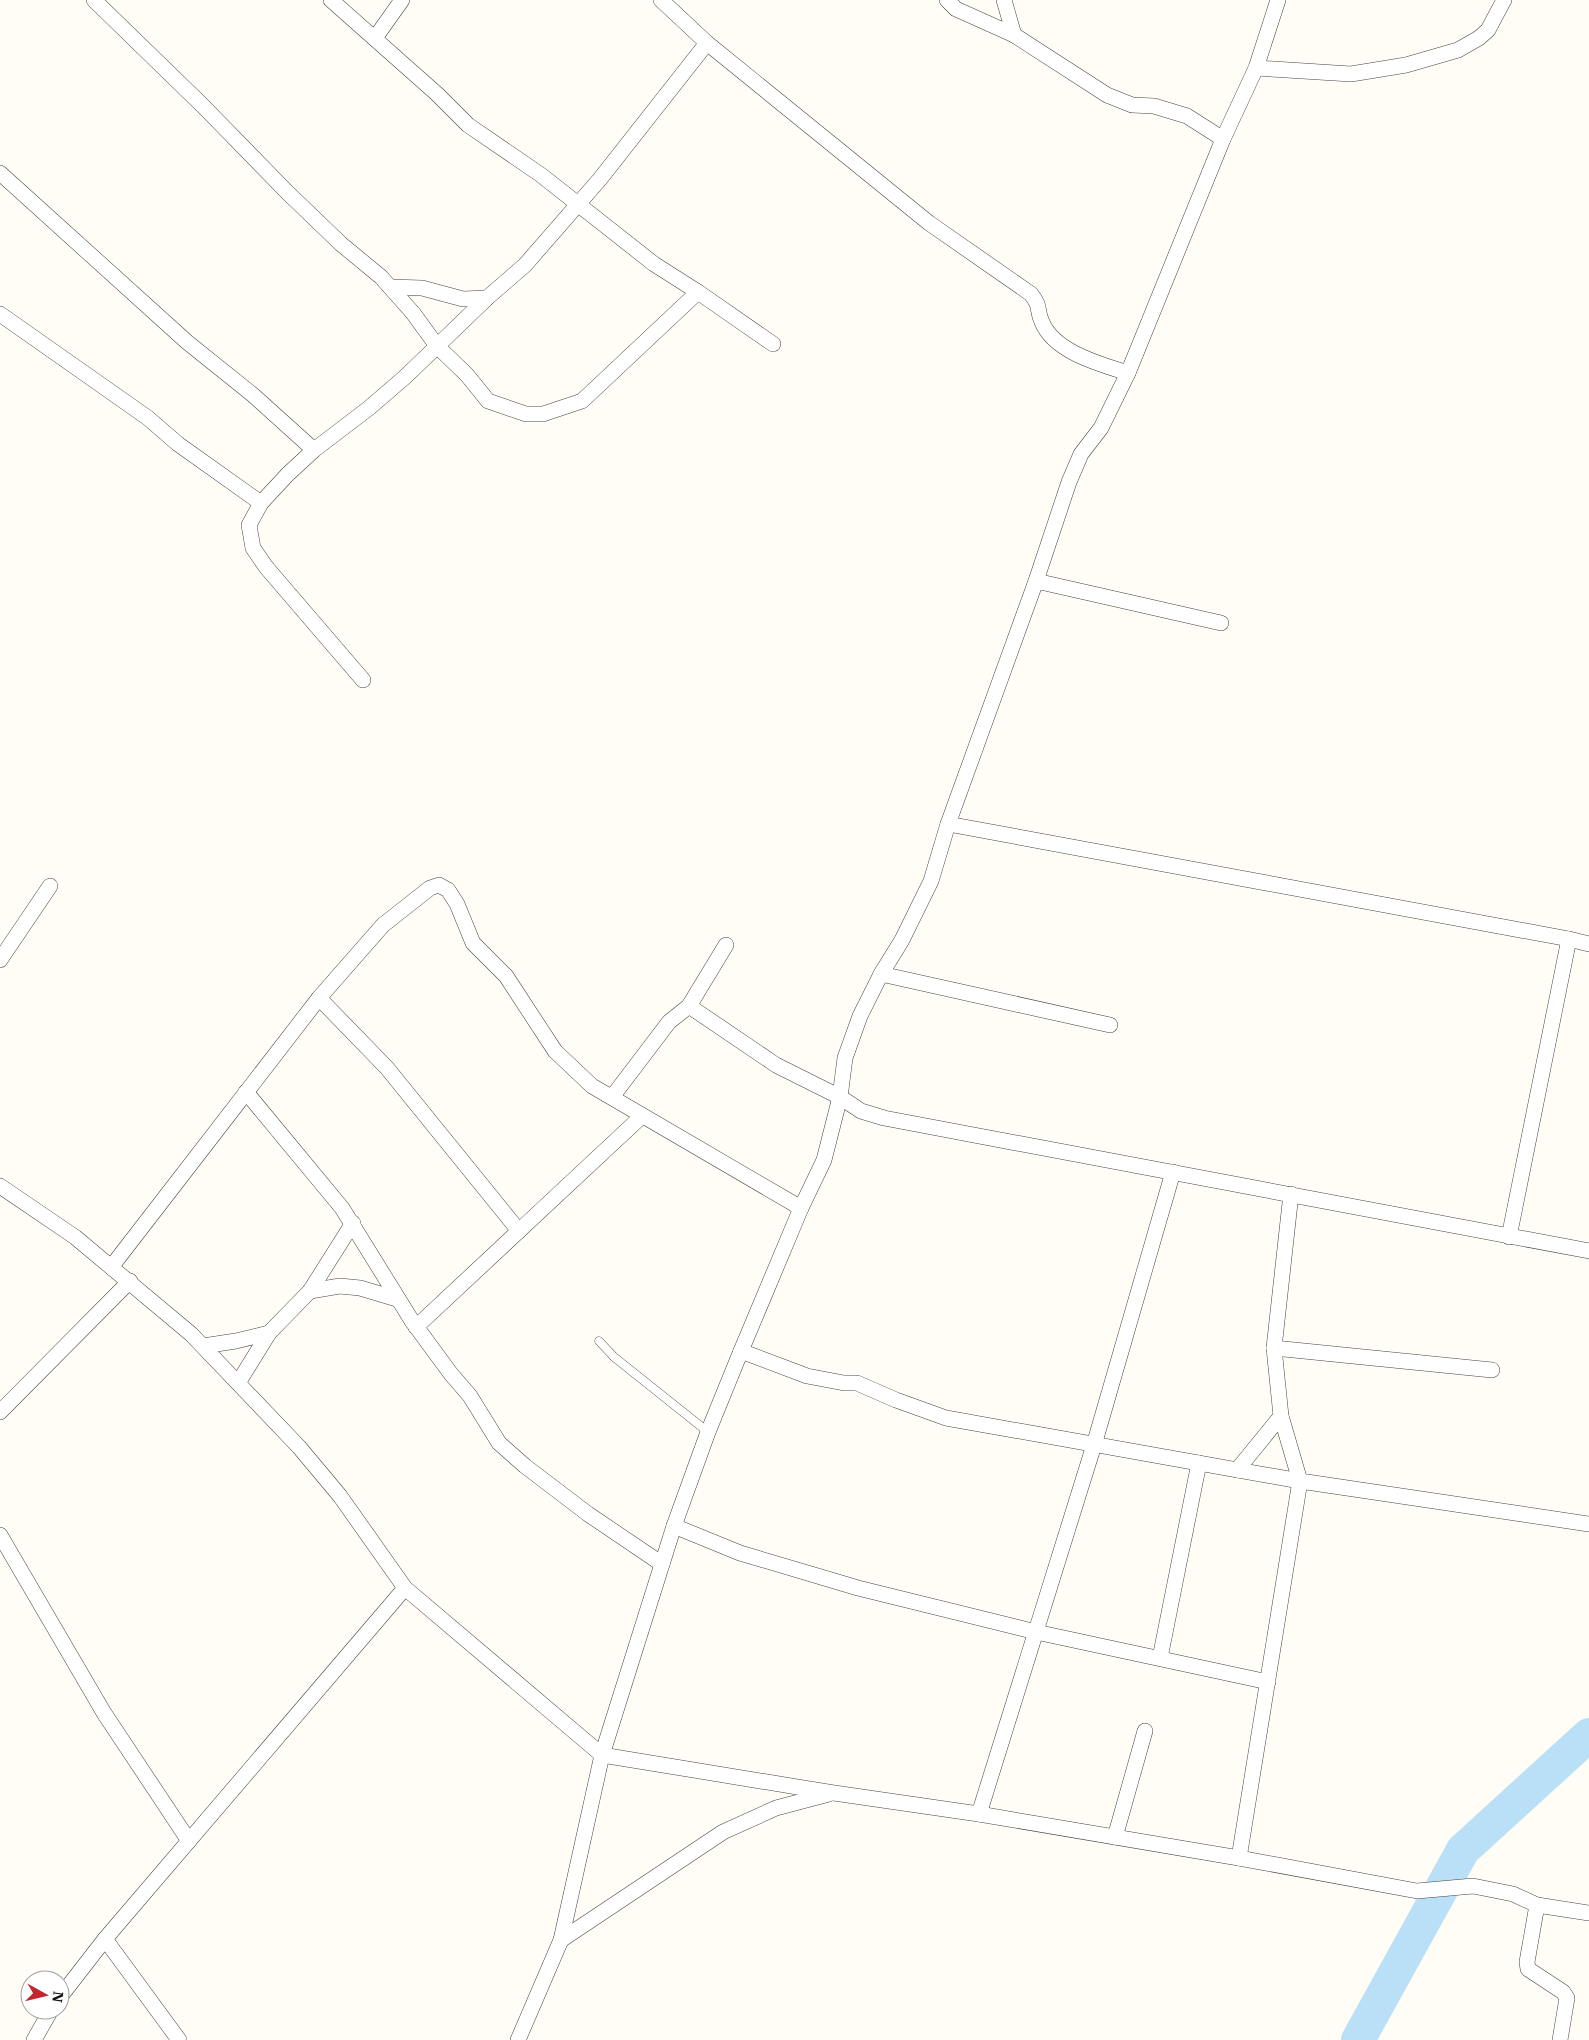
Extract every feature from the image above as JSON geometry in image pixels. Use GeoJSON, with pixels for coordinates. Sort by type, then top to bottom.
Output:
{"type":"FeatureCollection","features":[{"type":"Feature","properties":{"kind":"street"},"geometry":{"type":"LineString","coordinates":[[94,0],[203,106],[287,192],[341,244],[381,277],[437,346],[467,375],[488,401],[526,414],[543,414],[582,401],[698,292]]}},
{"type":"Feature","properties":{"kind":"street"},"geometry":{"type":"LineString","coordinates":[[332,0],[468,124],[579,204],[654,264],[773,344]]}},
{"type":"Feature","properties":{"kind":"street"},"geometry":{"type":"LineString","coordinates":[[375,38],[402,0]]}},
{"type":"Feature","properties":{"kind":"street"},"geometry":{"type":"LineString","coordinates":[[661,0],[707,43],[929,223],[1031,294],[1038,303],[1042,322],[1055,340],[1096,363],[1128,372]]}},
{"type":"Feature","properties":{"kind":"street"},"geometry":{"type":"LineString","coordinates":[[947,0],[956,9],[1014,35],[1107,95],[1132,105],[1154,106],[1187,116],[1223,139]]}},
{"type":"Feature","properties":{"kind":"street"},"geometry":{"type":"LineString","coordinates":[[1004,0],[1014,35]]}},
{"type":"Feature","properties":{"kind":"street"},"geometry":{"type":"LineString","coordinates":[[518,2040],[561,1940],[602,1755],[674,1526],[740,1350],[801,1208],[824,1160],[840,1097],[846,1058],[860,1016],[880,974],[902,940],[931,881],[948,824],[1036,581],[1069,482],[1081,454],[1101,428],[1128,372],[1223,139],[1256,68],[1278,0]]}},
{"type":"Feature","properties":{"kind":"street"},"geometry":{"type":"LineString","coordinates":[[1256,68],[1351,74],[1406,65],[1458,50],[1479,38],[1488,30],[1504,0]]}},
{"type":"Feature","properties":{"kind":"street"},"geometry":{"type":"LineString","coordinates":[[363,680],[266,567],[253,548],[249,525],[261,503],[314,450],[376,402],[525,265],[579,204],[707,43]]}},
{"type":"Feature","properties":{"kind":"street"},"geometry":{"type":"LineString","coordinates":[[0,172],[187,342],[253,395],[314,450]]}},
{"type":"Feature","properties":{"kind":"street"},"geometry":{"type":"LineString","coordinates":[[390,287],[422,288],[463,299],[487,298]]}},
{"type":"Feature","properties":{"kind":"street"},"geometry":{"type":"LineString","coordinates":[[0,314],[148,418],[178,444],[261,503]]}},
{"type":"Feature","properties":{"kind":"street"},"geometry":{"type":"LineString","coordinates":[[1036,581],[1221,623]]}},
{"type":"Feature","properties":{"kind":"street"},"geometry":{"type":"LineString","coordinates":[[948,824],[1589,944]]}},
{"type":"Feature","properties":{"kind":"street"},"geometry":{"type":"LineString","coordinates":[[112,1266],[319,998],[383,925],[430,888],[439,885],[448,890],[457,904],[473,943],[506,976],[555,1050],[592,1086],[801,1208]]}},
{"type":"Feature","properties":{"kind":"street"},"geometry":{"type":"LineString","coordinates":[[0,960],[50,886]]}},
{"type":"Feature","properties":{"kind":"street"},"geometry":{"type":"LineString","coordinates":[[1509,1237],[1569,939]]}},
{"type":"Feature","properties":{"kind":"street"},"geometry":{"type":"LineString","coordinates":[[612,1097],[669,1022],[689,1006],[726,945]]}},
{"type":"Feature","properties":{"kind":"street"},"geometry":{"type":"LineString","coordinates":[[880,974],[1110,1025]]}},
{"type":"Feature","properties":{"kind":"street"},"geometry":{"type":"LineString","coordinates":[[319,998],[387,1068],[519,1231]]}},
{"type":"Feature","properties":{"kind":"street"},"geometry":{"type":"LineString","coordinates":[[689,1006],[776,1065],[840,1097],[861,1111],[884,1118],[1589,1251]]}},
{"type":"Feature","properties":{"kind":"street"},"geometry":{"type":"LineString","coordinates":[[246,1092],[353,1223],[397,1299],[451,1374],[470,1396],[499,1443],[525,1466],[588,1514],[662,1564]]}},
{"type":"Feature","properties":{"kind":"street"},"geometry":{"type":"LineString","coordinates":[[416,1327],[642,1116]]}},
{"type":"Feature","properties":{"kind":"street"},"geometry":{"type":"LineString","coordinates":[[979,1814],[1094,1446],[1173,1172]]}},
{"type":"Feature","properties":{"kind":"street"},"geometry":{"type":"LineString","coordinates":[[0,1186],[75,1237],[112,1266],[203,1346],[299,1447],[340,1496],[405,1588],[602,1755],[834,1793],[979,1814],[1239,1858],[1417,1891],[1434,1891],[1455,1886],[1493,1889],[1524,1898],[1537,1905],[1589,1913]]}},
{"type":"Feature","properties":{"kind":"street"},"geometry":{"type":"LineString","coordinates":[[1239,1858],[1300,1480],[1281,1416],[1274,1348],[1292,1194]]}},
{"type":"Feature","properties":{"kind":"street"},"geometry":{"type":"LineString","coordinates":[[238,1383],[270,1334],[310,1291],[353,1223]]}},
{"type":"Feature","properties":{"kind":"street"},"geometry":{"type":"LineString","coordinates":[[0,1412],[130,1281]]}},
{"type":"Feature","properties":{"kind":"street"},"geometry":{"type":"LineString","coordinates":[[310,1291],[346,1287],[360,1288],[397,1299]]}},
{"type":"Feature","properties":{"kind":"street"},"geometry":{"type":"LineString","coordinates":[[203,1346],[236,1342],[270,1334]]}},
{"type":"Feature","properties":{"kind":"street"},"geometry":{"type":"LineString","coordinates":[[1274,1348],[1492,1370]]}},
{"type":"Feature","properties":{"kind":"street"},"geometry":{"type":"LineString","coordinates":[[740,1350],[807,1376],[844,1383],[857,1383],[896,1400],[946,1418],[1199,1464],[1589,1524]]}},
{"type":"Feature","properties":{"kind":"street"},"geometry":{"type":"LineString","coordinates":[[1237,1470],[1281,1416]]}},
{"type":"Feature","properties":{"kind":"street"},"geometry":{"type":"LineString","coordinates":[[1160,1658],[1199,1464]]}},
{"type":"Feature","properties":{"kind":"street"},"geometry":{"type":"LineString","coordinates":[[674,1526],[740,1553],[849,1586],[1036,1632],[1268,1682]]}},
{"type":"Feature","properties":{"kind":"street"},"geometry":{"type":"LineString","coordinates":[[0,1535],[104,1713],[189,1841]]}},
{"type":"Feature","properties":{"kind":"street"},"geometry":{"type":"LineString","coordinates":[[70,1984],[105,1939],[405,1588]]}},
{"type":"Feature","properties":{"kind":"street"},"geometry":{"type":"LineString","coordinates":[[1115,1837],[1145,1731]]}},
{"type":"Feature","properties":{"kind":"street"},"geometry":{"type":"LineString","coordinates":[[561,1940],[723,1832],[776,1808],[834,1793]]}},
{"type":"Feature","properties":{"kind":"street"},"geometry":{"type":"LineString","coordinates":[[1537,1905],[1527,1962],[1528,1968],[1563,1992],[1567,1998],[1560,2040]]}},
{"type":"Feature","properties":{"kind":"street"},"geometry":{"type":"LineString","coordinates":[[105,1939],[179,2040]]}},
{"type":"Feature","properties":{"kind":"street"},"geometry":{"type":"LineString","coordinates":[[34,2040],[45,2020]]}},
{"type":"Feature","properties":{"kind":"lane"},"geometry":{"type":"LineString","coordinates":[[599,1341],[614,1357],[708,1432]]}},
{"type":"Feature","properties":{"kind":"waterway"},"geometry":{"type":"LineString","coordinates":[[1358,2040],[1463,1850],[1589,1735]]}}]}
